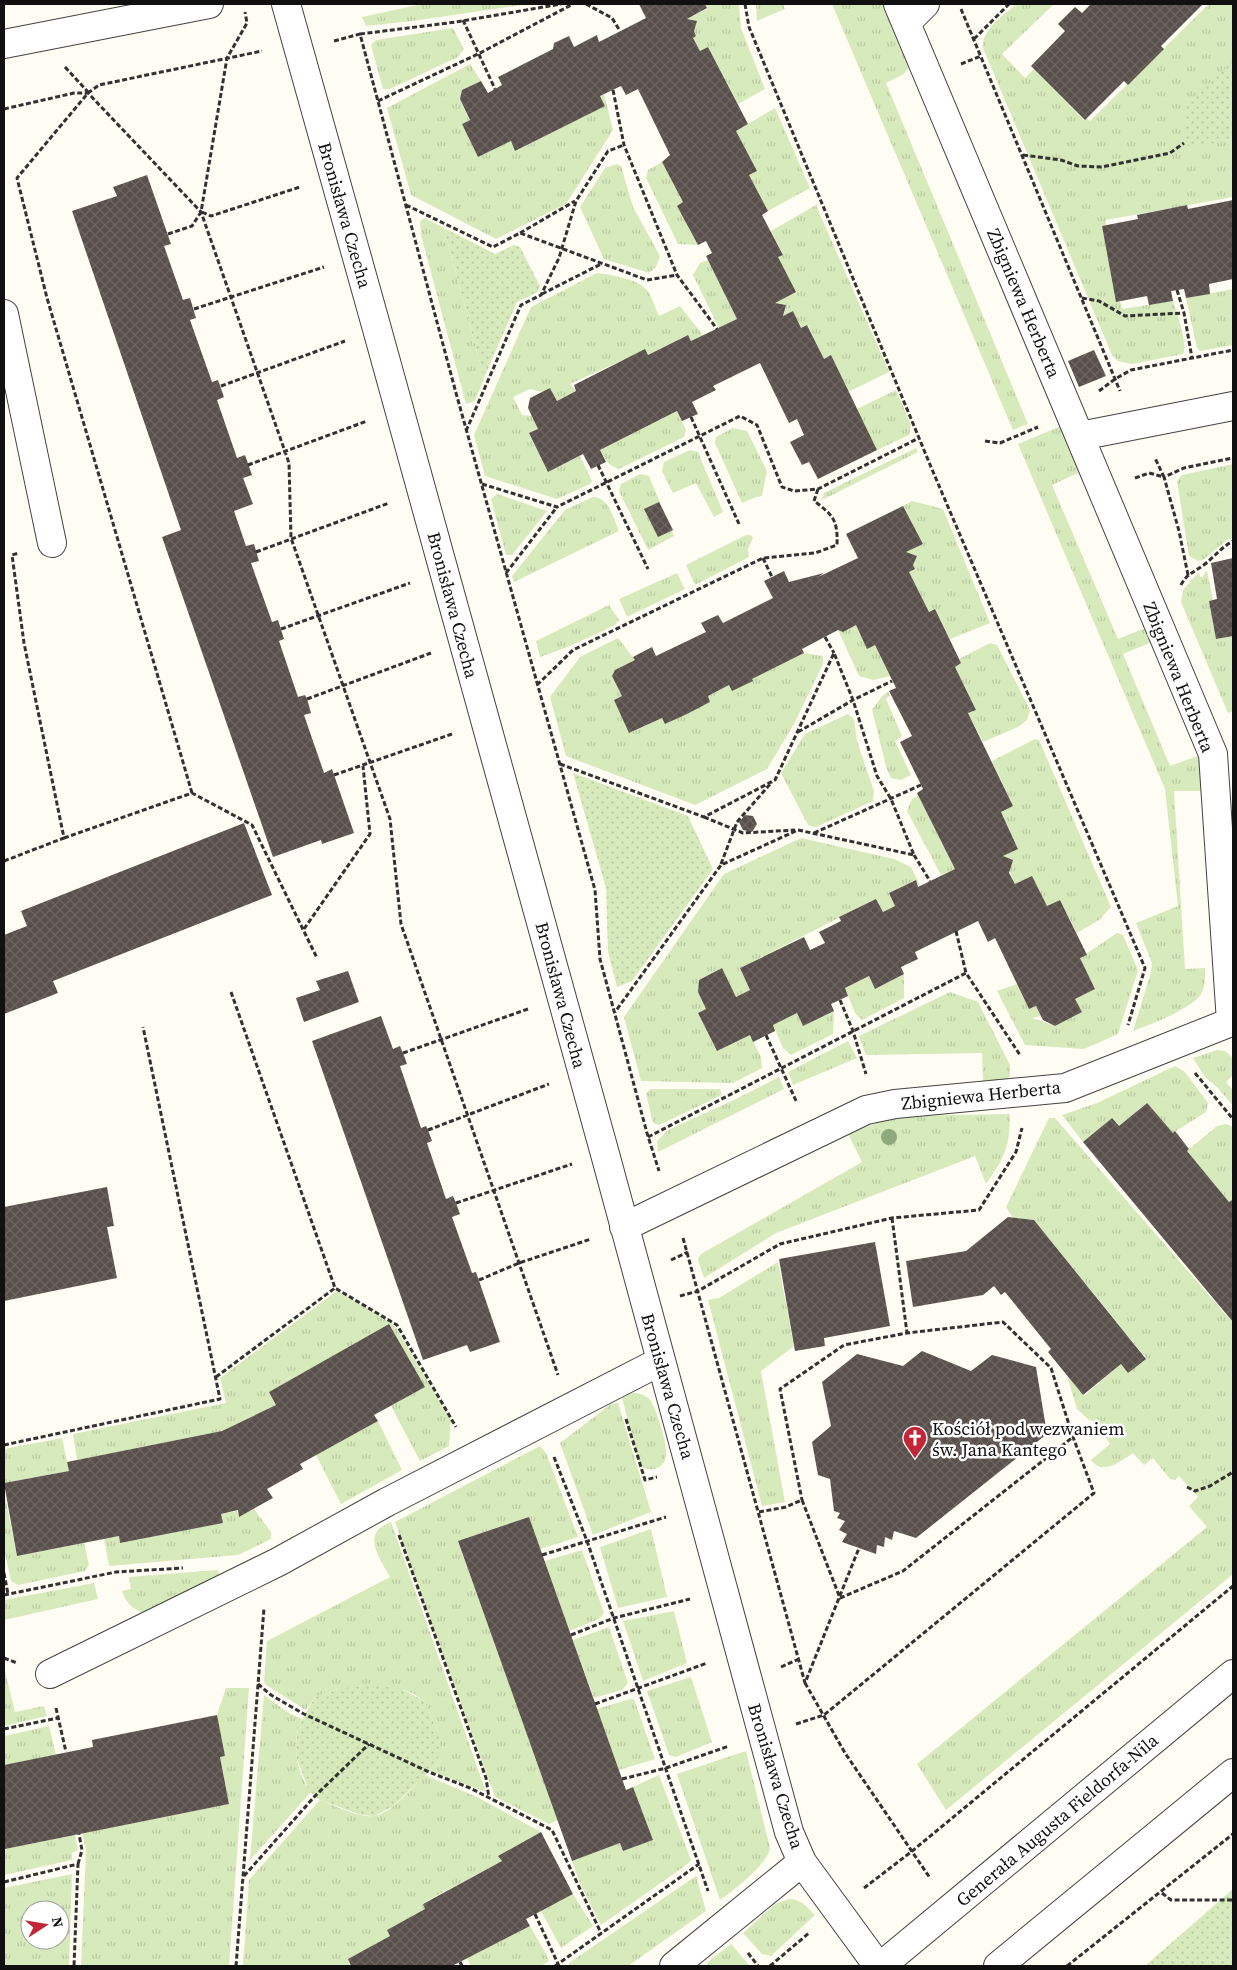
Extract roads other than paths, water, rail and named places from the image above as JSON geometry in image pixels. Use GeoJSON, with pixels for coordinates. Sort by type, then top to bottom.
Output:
{"type":"FeatureCollection","features":[{"type":"Feature","properties":{"kind":"street"},"geometry":{"type":"LineString","coordinates":[[4,44],[208,4]]}},
{"type":"Feature","properties":{"kind":"street","name":"Bronisława Czecha"},"geometry":{"type":"LineString","coordinates":[[286,4],[378,329],[691,1467],[789,1832],[802,1862],[880,1966]]}},
{"type":"Feature","properties":{"kind":"street"},"geometry":{"type":"LineString","coordinates":[[902,13],[925,4]]}},
{"type":"Feature","properties":{"kind":"street","name":"Zbigniewa Herberta"},"geometry":{"type":"LineString","coordinates":[[624,1227],[866,1110],[895,1104],[1065,1088],[1231,1022],[1212,754],[902,13]]}},
{"type":"Feature","properties":{"kind":"street"},"geometry":{"type":"LineString","coordinates":[[4,314],[52,543]]}},
{"type":"Feature","properties":{"kind":"street"},"geometry":{"type":"LineString","coordinates":[[1080,436],[1233,406]]}},
{"type":"Feature","properties":{"kind":"street"},"geometry":{"type":"LineString","coordinates":[[50,1674],[267,1567],[387,1502],[661,1361]]}},
{"type":"Feature","properties":{"kind":"street","name":"Generała Augusta Fieldorfa-Nila"},"geometry":{"type":"LineString","coordinates":[[880,1966],[1233,1674]]}},
{"type":"Feature","properties":{"kind":"street"},"geometry":{"type":"LineString","coordinates":[[998,1966],[1233,1773]]}},
{"type":"Feature","properties":{"kind":"street"},"geometry":{"type":"LineString","coordinates":[[674,1966],[802,1862]]}},
{"type":"Feature","properties":{"kind":"place","name":"Kościół pod wezwaniem św. Jana Kantego"},"geometry":{"type":"Point","coordinates":[915,1459]}}]}
